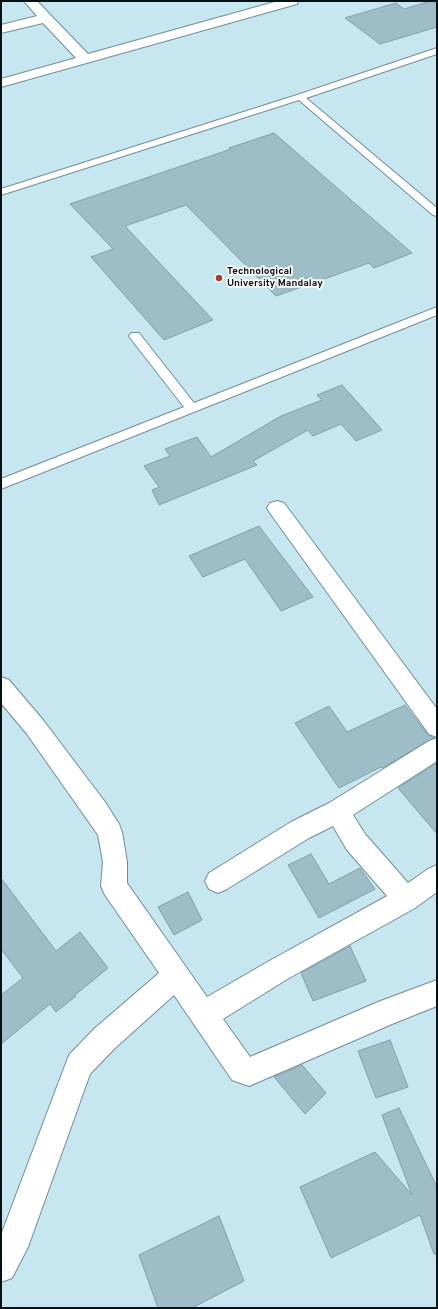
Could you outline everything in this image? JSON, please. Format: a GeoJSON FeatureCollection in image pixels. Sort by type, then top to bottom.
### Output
{"type":"FeatureCollection","features":[{"type":"Feature","properties":{"kind":"street"},"geometry":{"type":"LineString","coordinates":[[30,1],[85,59]]}},
{"type":"Feature","properties":{"kind":"street"},"geometry":{"type":"LineString","coordinates":[[1,82],[292,1]]}},
{"type":"Feature","properties":{"kind":"street"},"geometry":{"type":"LineString","coordinates":[[1,29],[46,18]]}},
{"type":"Feature","properties":{"kind":"street"},"geometry":{"type":"LineString","coordinates":[[277,508],[437,727]]}},
{"type":"Feature","properties":{"kind":"street"},"geometry":{"type":"LineString","coordinates":[[1,686],[96,810],[110,832],[116,862],[114,886],[242,1070],[249,1072],[388,1012],[437,993]]}},
{"type":"Feature","properties":{"kind":"street"},"geometry":{"type":"LineString","coordinates":[[218,881],[300,830],[338,811],[437,748]]}},
{"type":"Feature","properties":{"kind":"street"},"geometry":{"type":"LineString","coordinates":[[338,811],[356,842],[406,899]]}},
{"type":"Feature","properties":{"kind":"street"},"geometry":{"type":"LineString","coordinates":[[203,1015],[280,969],[406,899],[437,877]]}},
{"type":"Feature","properties":{"kind":"street"},"geometry":{"type":"LineString","coordinates":[[1,1267],[17,1236],[79,1065],[104,1039],[176,975]]}},
{"type":"Feature","properties":{"kind":"lane"},"geometry":{"type":"LineString","coordinates":[[1,192],[300,97],[437,51]]}},
{"type":"Feature","properties":{"kind":"lane"},"geometry":{"type":"LineString","coordinates":[[300,97],[437,213]]}},
{"type":"Feature","properties":{"kind":"lane"},"geometry":{"type":"LineString","coordinates":[[1,484],[437,311]]}},
{"type":"Feature","properties":{"kind":"lane"},"geometry":{"type":"LineString","coordinates":[[135,336],[191,408]]}},
{"type":"Feature","properties":{"kind":"building"},"geometry":{"type":"Polygon","coordinates":[[[431,1],[437,1],[437,27],[380,44],[345,18],[396,3],[404,9],[431,1]]]}},
{"type":"Feature","properties":{"kind":"building"},"geometry":{"type":"Polygon","coordinates":[[[274,133],[412,253],[374,268],[369,263],[276,296],[186,205],[125,226],[213,320],[164,340],[91,257],[113,249],[70,204],[274,133]]]}},
{"type":"Feature","properties":{"kind":"building"},"geometry":{"type":"Polygon","coordinates":[[[342,385],[382,430],[356,441],[341,424],[313,436],[308,430],[253,461],[257,465],[159,505],[152,490],[159,487],[144,466],[170,456],[165,449],[197,437],[211,457],[281,416],[322,400],[317,395],[342,385]]]}},
{"type":"Feature","properties":{"kind":"building"},"geometry":{"type":"Polygon","coordinates":[[[259,526],[313,597],[281,611],[245,559],[203,577],[189,556],[259,526]]]}},
{"type":"Feature","properties":{"kind":"building"},"geometry":{"type":"Polygon","coordinates":[[[405,705],[428,735],[434,738],[382,768],[381,767],[339,788],[295,723],[329,706],[347,732],[405,705]]]}},
{"type":"Feature","properties":{"kind":"building"},"geometry":{"type":"Polygon","coordinates":[[[437,763],[437,834],[398,788],[437,763]]]}},
{"type":"Feature","properties":{"kind":"building"},"geometry":{"type":"Polygon","coordinates":[[[311,854],[329,884],[360,868],[375,889],[319,918],[288,865],[311,854]]]}},
{"type":"Feature","properties":{"kind":"building"},"geometry":{"type":"Polygon","coordinates":[[[1,878],[56,951],[80,932],[108,968],[56,1012],[50,1004],[1,1044],[1,995],[23,978],[1,949],[1,878]]]}},
{"type":"Feature","properties":{"kind":"building"},"geometry":{"type":"Polygon","coordinates":[[[188,892],[202,920],[174,935],[158,907],[188,892]]]}},
{"type":"Feature","properties":{"kind":"building"},"geometry":{"type":"Polygon","coordinates":[[[350,946],[366,981],[313,1001],[301,973],[350,946]]]}},
{"type":"Feature","properties":{"kind":"building"},"geometry":{"type":"Polygon","coordinates":[[[390,1040],[408,1087],[376,1098],[358,1051],[390,1040]]]}},
{"type":"Feature","properties":{"kind":"building"},"geometry":{"type":"Polygon","coordinates":[[[302,1065],[326,1093],[305,1114],[274,1077],[302,1065]]]}},
{"type":"Feature","properties":{"kind":"building"},"geometry":{"type":"Polygon","coordinates":[[[399,1108],[437,1187],[437,1254],[434,1254],[420,1215],[331,1258],[300,1187],[375,1152],[412,1195],[382,1115],[399,1108]]]}},
{"type":"Feature","properties":{"kind":"building"},"geometry":{"type":"Polygon","coordinates":[[[219,1216],[244,1281],[192,1308],[158,1308],[139,1255],[219,1216]]]}},
{"type":"Feature","properties":{"kind":"place","name":"Technological University Mandalay"},"geometry":{"type":"Point","coordinates":[219,278]}}]}
